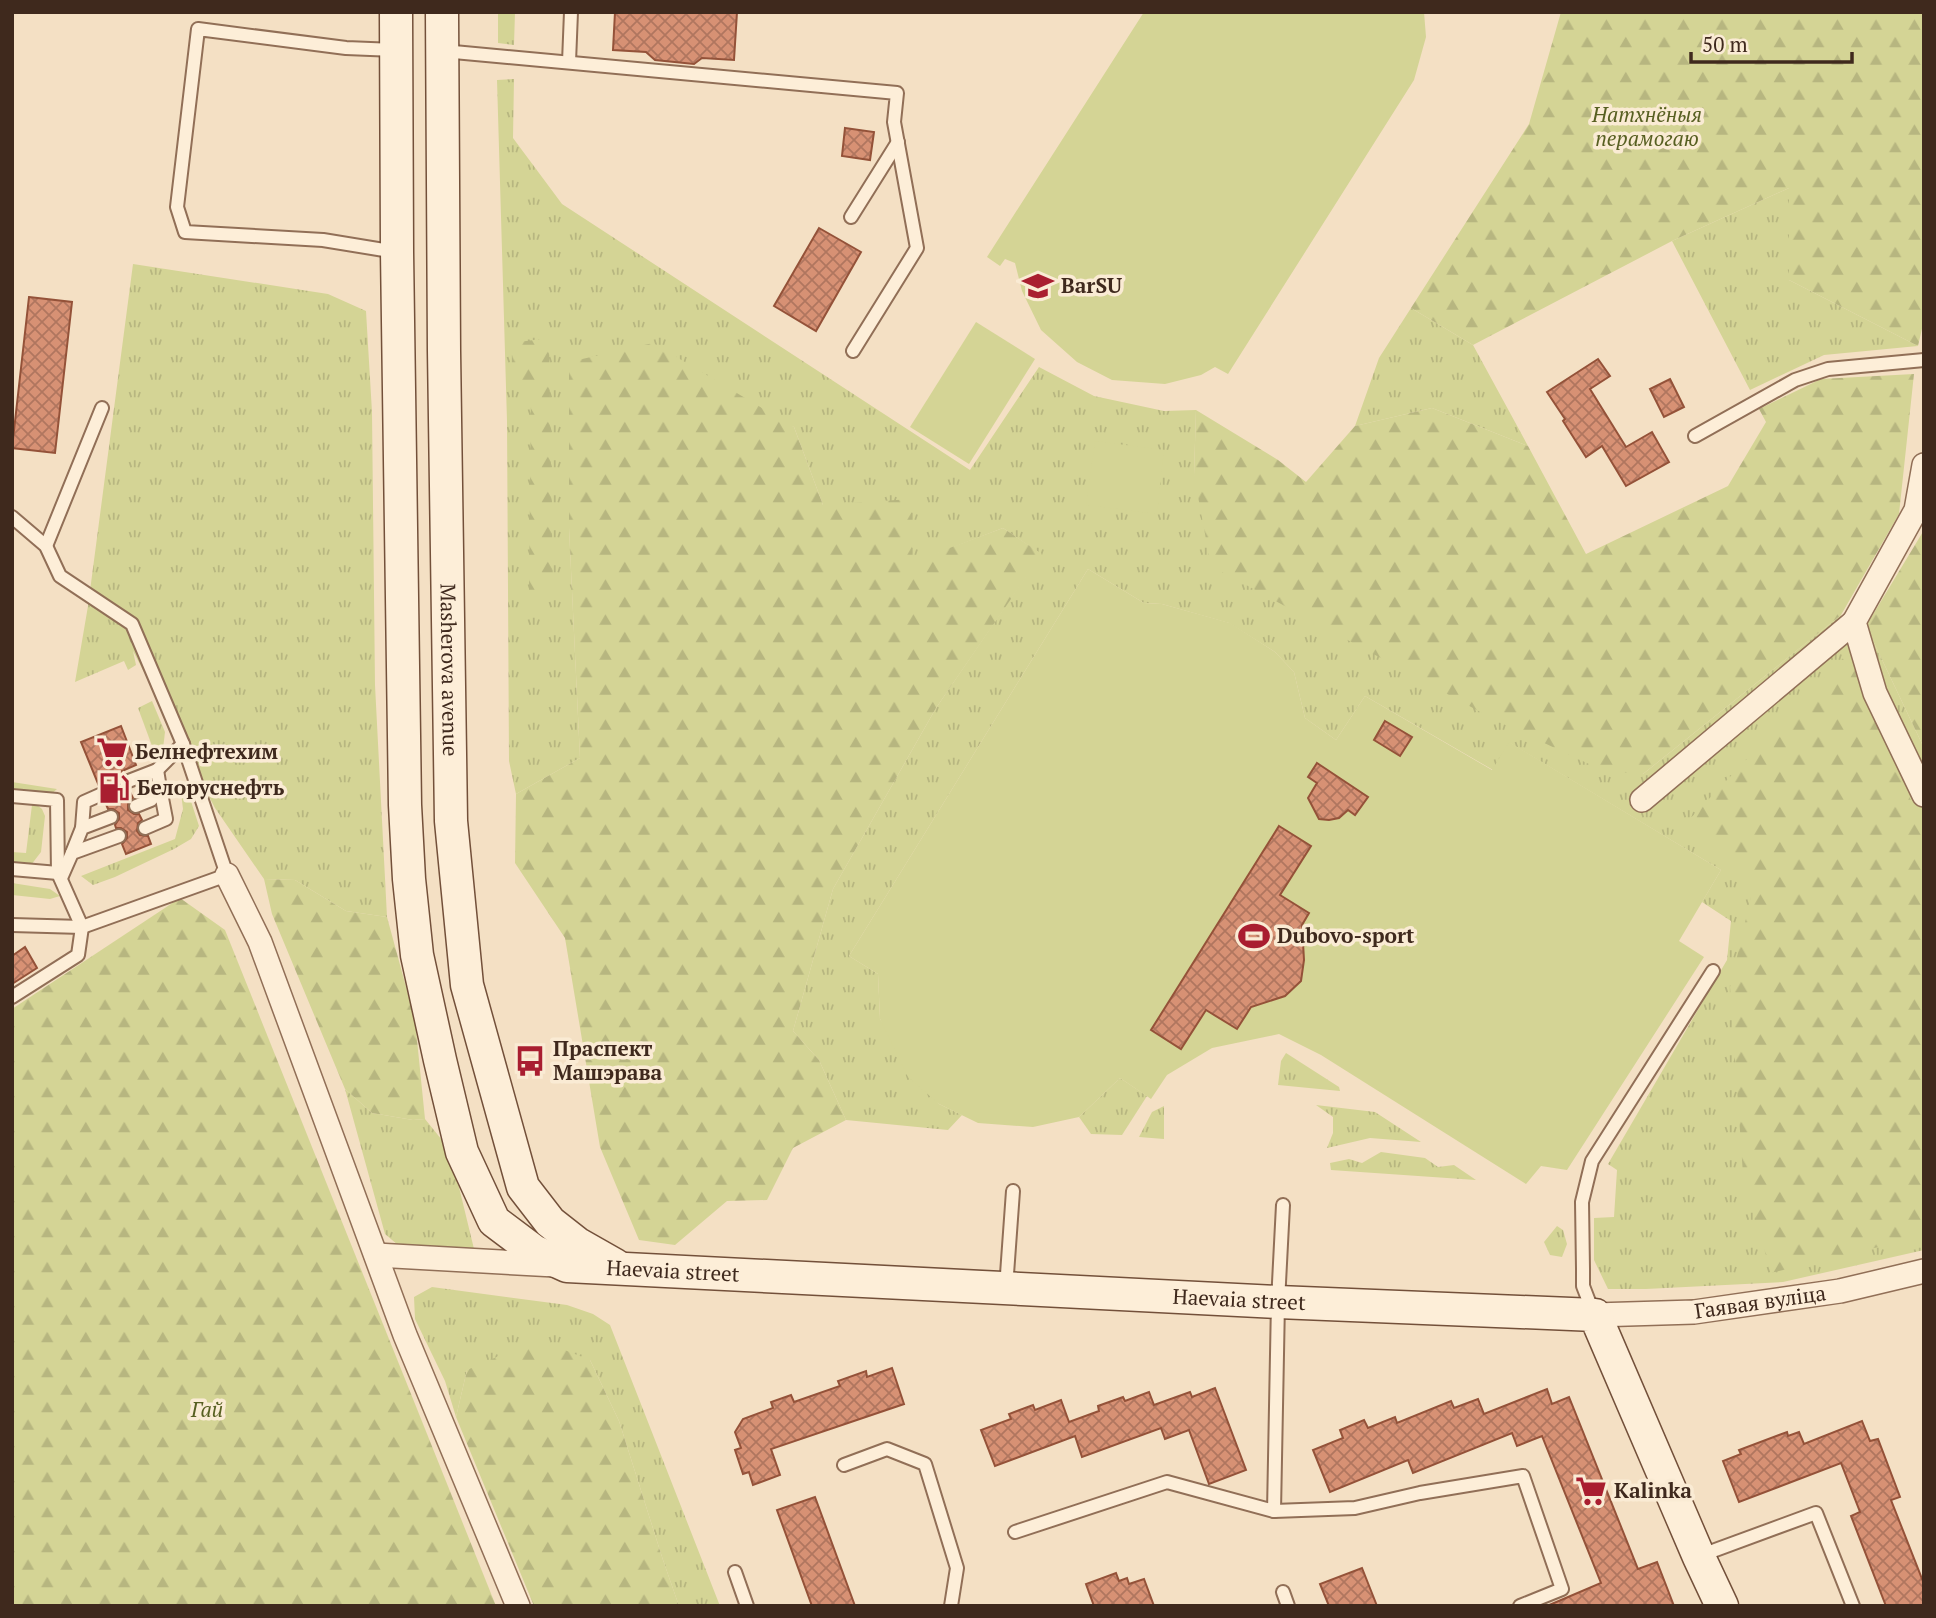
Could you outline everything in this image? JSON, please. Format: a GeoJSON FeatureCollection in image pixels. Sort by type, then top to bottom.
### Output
{"type":"FeatureCollection","features":[{"type":"Feature","properties":{"kind":"main road"},"geometry":{"type":"LineString","coordinates":[[396,12],[405,805],[417,954],[462,1152],[494,1222],[534,1251],[568,1266]]}},
{"type":"Feature","properties":{"kind":"main road","name":"Masherova avenue"},"geometry":{"type":"LineString","coordinates":[[442,12],[444,351],[452,821],[467,985],[523,1187],[550,1222],[578,1244],[622,1269]]}},
{"type":"Feature","properties":{"kind":"main road","name":"Haevaia street"},"geometry":{"type":"LineString","coordinates":[[568,1266],[1278,1302],[1595,1315]]}},
{"type":"Feature","properties":{"kind":"main road"},"geometry":{"type":"LineString","coordinates":[[1595,1315],[1722,1606]]}},
{"type":"Feature","properties":{"kind":"street"},"geometry":{"type":"LineString","coordinates":[[1642,800],[1854,622],[1916,510],[1924,465]]}},
{"type":"Feature","properties":{"kind":"street"},"geometry":{"type":"LineString","coordinates":[[1854,622],[1875,693],[1924,795]]}},
{"type":"Feature","properties":{"kind":"street"},"geometry":{"type":"LineString","coordinates":[[227,875],[260,942],[405,1335],[518,1606]]}},
{"type":"Feature","properties":{"kind":"street"},"geometry":{"type":"LineString","coordinates":[[376,1255],[568,1266]]}},
{"type":"Feature","properties":{"kind":"street","name":"Гаявая вуліца"},"geometry":{"type":"LineString","coordinates":[[1595,1315],[1694,1312],[1840,1291],[1924,1271]]}},
{"type":"Feature","properties":{"kind":"lane"},"geometry":{"type":"LineString","coordinates":[[569,62],[571,12]]}},
{"type":"Feature","properties":{"kind":"lane"},"geometry":{"type":"LineString","coordinates":[[396,50],[346,48],[198,29],[177,207],[185,232],[333,241],[397,252]]}},
{"type":"Feature","properties":{"kind":"lane"},"geometry":{"type":"LineString","coordinates":[[442,51],[897,93],[894,122],[917,248],[853,351]]}},
{"type":"Feature","properties":{"kind":"lane"},"geometry":{"type":"LineString","coordinates":[[851,217],[898,142]]}},
{"type":"Feature","properties":{"kind":"lane"},"geometry":{"type":"LineString","coordinates":[[1695,436],[1795,380],[1828,369],[1924,360]]}},
{"type":"Feature","properties":{"kind":"lane"},"geometry":{"type":"LineString","coordinates":[[46,546],[102,408]]}},
{"type":"Feature","properties":{"kind":"lane"},"geometry":{"type":"LineString","coordinates":[[12,517],[46,546],[60,576],[132,624],[183,744],[227,875],[82,927],[12,925]]}},
{"type":"Feature","properties":{"kind":"lane"},"geometry":{"type":"LineString","coordinates":[[126,782],[157,770],[183,744]]}},
{"type":"Feature","properties":{"kind":"lane"},"geometry":{"type":"LineString","coordinates":[[145,828],[166,819],[157,770]]}},
{"type":"Feature","properties":{"kind":"lane"},"geometry":{"type":"LineString","coordinates":[[136,806],[151,800],[160,788]]}},
{"type":"Feature","properties":{"kind":"lane"},"geometry":{"type":"LineString","coordinates":[[60,876],[82,828],[84,802],[102,793]]}},
{"type":"Feature","properties":{"kind":"lane"},"geometry":{"type":"LineString","coordinates":[[12,796],[57,800],[60,876],[82,927],[78,955],[12,997]]}},
{"type":"Feature","properties":{"kind":"lane"},"geometry":{"type":"LineString","coordinates":[[82,828],[111,817]]}},
{"type":"Feature","properties":{"kind":"lane"},"geometry":{"type":"LineString","coordinates":[[72,853],[119,836]]}},
{"type":"Feature","properties":{"kind":"lane"},"geometry":{"type":"LineString","coordinates":[[12,869],[60,876]]}},
{"type":"Feature","properties":{"kind":"lane"},"geometry":{"type":"LineString","coordinates":[[1595,1315],[1583,1286],[1582,1202],[1592,1160],[1713,971]]}},
{"type":"Feature","properties":{"kind":"lane"},"geometry":{"type":"LineString","coordinates":[[1006,1288],[1013,1191]]}},
{"type":"Feature","properties":{"kind":"lane"},"geometry":{"type":"LineString","coordinates":[[1273,1511],[1283,1205]]}},
{"type":"Feature","properties":{"kind":"lane"},"geometry":{"type":"LineString","coordinates":[[844,1465],[887,1448],[925,1464],[957,1568],[951,1606]]}},
{"type":"Feature","properties":{"kind":"lane"},"geometry":{"type":"LineString","coordinates":[[1015,1532],[1167,1482],[1273,1511],[1355,1508],[1420,1493],[1523,1476],[1562,1589],[1520,1606]]}},
{"type":"Feature","properties":{"kind":"lane"},"geometry":{"type":"LineString","coordinates":[[1699,1557],[1816,1513],[1853,1606]]}},
{"type":"Feature","properties":{"kind":"lane"},"geometry":{"type":"LineString","coordinates":[[734,1572],[747,1606]]}},
{"type":"Feature","properties":{"kind":"lane"},"geometry":{"type":"LineString","coordinates":[[1283,1592],[1288,1606]]}},
{"type":"Feature","properties":{"kind":"green space"},"geometry":{"type":"Polygon","coordinates":[[[498,12],[515,12],[514,45],[498,43],[498,12]]]}},
{"type":"Feature","properties":{"kind":"green space"},"geometry":{"type":"Polygon","coordinates":[[[1144,12],[1424,12],[1426,37],[1414,80],[1228,374],[1215,367],[1201,375],[1165,384],[1112,380],[1077,362],[1041,330],[1022,291],[1015,263],[1005,259],[1000,266],[987,257],[1144,12]]]}},
{"type":"Feature","properties":{"kind":"green space","name":"Натхнёныя перамогаю"},"geometry":{"type":"Polygon","coordinates":[[[1561,12],[1924,12],[1924,320],[1918,346],[1789,280],[1789,188],[1672,241],[1473,345],[1411,308],[1529,124],[1561,12]]]}},
{"type":"Feature","properties":{"kind":"green space"},"geometry":{"type":"Polygon","coordinates":[[[514,79],[513,138],[562,204],[970,470],[1039,367],[1094,396],[1164,411],[1196,410],[1194,475],[1643,774],[1841,615],[1850,642],[1866,626],[1924,748],[1924,1250],[1783,1282],[1608,1289],[1594,1260],[1594,1218],[1614,1217],[1617,1170],[1608,1164],[1727,960],[1731,921],[1702,902],[1721,870],[1510,743],[1493,770],[1365,696],[1336,740],[1305,718],[1294,672],[1275,652],[1229,623],[1162,604],[1144,603],[1088,569],[849,956],[878,974],[880,1019],[939,1104],[962,1115],[948,1130],[846,1120],[819,1060],[793,1031],[833,889],[936,708],[1041,554],[1003,528],[912,563],[823,505],[794,427],[569,362],[569,528],[580,758],[516,794],[509,761],[507,421],[497,80],[514,79]]]}},
{"type":"Feature","properties":{"kind":"green space"},"geometry":{"type":"Polygon","coordinates":[[[1789,188],[1789,280],[1918,346],[1824,355],[1750,390],[1672,241],[1789,188]]]}},
{"type":"Feature","properties":{"kind":"green space"},"geometry":{"type":"Polygon","coordinates":[[[133,264],[328,294],[366,311],[372,412],[375,685],[387,917],[346,911],[295,880],[264,879],[215,808],[133,651],[136,665],[128,670],[124,661],[75,682],[88,606],[133,264]]]}},
{"type":"Feature","properties":{"kind":"green space"},"geometry":{"type":"Polygon","coordinates":[[[1411,308],[1473,345],[1528,446],[1432,408],[1355,426],[1379,358],[1411,308]]]}},
{"type":"Feature","properties":{"kind":"green space"},"geometry":{"type":"Polygon","coordinates":[[[976,322],[1035,359],[969,464],[910,427],[976,322]]]}},
{"type":"Feature","properties":{"kind":"green space"},"geometry":{"type":"Polygon","coordinates":[[[549,338],[553,591],[529,595],[531,388],[515,384],[511,343],[549,338]]]}},
{"type":"Feature","properties":{"kind":"green space"},"geometry":{"type":"Polygon","coordinates":[[[653,343],[794,427],[823,505],[911,499],[912,562],[1003,528],[1042,554],[936,708],[833,889],[793,1031],[819,1060],[846,1120],[793,1148],[767,1200],[727,1201],[675,1245],[639,1240],[600,1147],[565,938],[515,863],[516,794],[580,758],[569,528],[569,362],[653,343]]]}},
{"type":"Feature","properties":{"kind":"green space"},"geometry":{"type":"Polygon","coordinates":[[[1914,374],[1899,514],[1841,615],[1643,774],[1604,771],[1497,721],[1211,566],[1194,475],[1196,410],[1278,460],[1306,482],[1355,426],[1432,408],[1528,446],[1586,554],[1728,486],[1766,422],[1759,409],[1821,379],[1914,374]]]}},
{"type":"Feature","properties":{"kind":"green space"},"geometry":{"type":"Polygon","coordinates":[[[1095,441],[1164,450],[1157,514],[1086,505],[1095,441]]]}},
{"type":"Feature","properties":{"kind":"green space"},"geometry":{"type":"Polygon","coordinates":[[[1924,530],[1924,748],[1866,626],[1924,530]]]}},
{"type":"Feature","properties":{"kind":"green space"},"geometry":{"type":"Polygon","coordinates":[[[1088,569],[1144,603],[1162,604],[1230,623],[1275,652],[1294,672],[1305,718],[1336,740],[1365,696],[1492,770],[1509,742],[1721,870],[1679,941],[1704,957],[1567,1170],[1541,1166],[1526,1184],[1321,1055],[1279,1034],[1212,1048],[1167,1075],[1151,1099],[1120,1078],[1079,1117],[1033,1127],[978,1123],[939,1104],[908,1077],[880,1019],[878,974],[849,956],[1088,569]]]}},
{"type":"Feature","properties":{"kind":"green space"},"geometry":{"type":"Polygon","coordinates":[[[1848,653],[1924,831],[1924,1236],[1771,1273],[1743,1174],[1730,987],[1754,884],[1685,824],[1848,653]]]}},
{"type":"Feature","properties":{"kind":"green space"},"geometry":{"type":"Polygon","coordinates":[[[152,701],[165,732],[163,749],[155,754],[138,708],[152,701]]]}},
{"type":"Feature","properties":{"kind":"green space"},"geometry":{"type":"Polygon","coordinates":[[[12,782],[57,789],[50,795],[12,788],[12,782]]]}},
{"type":"Feature","properties":{"kind":"green space"},"geometry":{"type":"Polygon","coordinates":[[[188,792],[199,826],[191,839],[115,877],[93,885],[81,876],[175,839],[183,809],[181,793],[188,792]]]}},
{"type":"Feature","properties":{"kind":"green space"},"geometry":{"type":"Polygon","coordinates":[[[32,805],[42,809],[45,816],[41,852],[31,865],[12,864],[12,852],[26,853],[32,805]]]}},
{"type":"Feature","properties":{"kind":"green space"},"geometry":{"type":"Polygon","coordinates":[[[264,879],[295,880],[346,911],[387,917],[415,1020],[425,1119],[413,1120],[372,1113],[345,1089],[272,914],[264,879]]]}},
{"type":"Feature","properties":{"kind":"green space"},"geometry":{"type":"Polygon","coordinates":[[[12,883],[50,889],[60,896],[50,899],[12,895],[12,883]]]}},
{"type":"Feature","properties":{"kind":"green space","name":"Гай"},"geometry":{"type":"Polygon","coordinates":[[[180,898],[225,930],[496,1606],[12,1606],[12,1009],[180,898]]]}},
{"type":"Feature","properties":{"kind":"green space"},"geometry":{"type":"Polygon","coordinates":[[[1286,1053],[1339,1087],[1340,1091],[1278,1085],[1281,1061],[1286,1053]]]}},
{"type":"Feature","properties":{"kind":"green space"},"geometry":{"type":"Polygon","coordinates":[[[1120,1078],[1147,1096],[1122,1135],[1091,1134],[1079,1117],[1120,1078]]]}},
{"type":"Feature","properties":{"kind":"green space"},"geometry":{"type":"Polygon","coordinates":[[[345,1089],[372,1113],[413,1120],[425,1119],[450,1150],[474,1249],[424,1267],[385,1234],[345,1089]]]}},
{"type":"Feature","properties":{"kind":"green space"},"geometry":{"type":"Polygon","coordinates":[[[1316,1105],[1375,1112],[1421,1142],[1370,1138],[1327,1148],[1333,1133],[1333,1117],[1316,1105]]]}},
{"type":"Feature","properties":{"kind":"green space"},"geometry":{"type":"Polygon","coordinates":[[[1164,1106],[1164,1139],[1139,1137],[1152,1112],[1164,1106]]]}},
{"type":"Feature","properties":{"kind":"green space"},"geometry":{"type":"Polygon","coordinates":[[[1381,1152],[1425,1158],[1438,1167],[1454,1165],[1476,1180],[1331,1170],[1330,1163],[1349,1159],[1362,1163],[1381,1152]]]}},
{"type":"Feature","properties":{"kind":"green space"},"geometry":{"type":"Polygon","coordinates":[[[1557,1226],[1563,1230],[1567,1244],[1562,1257],[1550,1255],[1544,1242],[1557,1226]]]}},
{"type":"Feature","properties":{"kind":"green space"},"geometry":{"type":"Polygon","coordinates":[[[432,1287],[567,1305],[593,1314],[610,1325],[720,1606],[679,1606],[619,1421],[590,1360],[467,1370],[456,1417],[445,1381],[415,1319],[414,1297],[432,1287]]]}},
{"type":"Feature","properties":{"kind":"green space"},"geometry":{"type":"Polygon","coordinates":[[[547,1343],[590,1360],[619,1421],[679,1606],[534,1606],[456,1417],[467,1370],[508,1352],[547,1343]]]}},
{"type":"Feature","properties":{"kind":"building"},"geometry":{"type":"Polygon","coordinates":[[[615,12],[737,12],[734,60],[702,58],[694,64],[655,60],[646,52],[613,50],[615,12]]]}},
{"type":"Feature","properties":{"kind":"building"},"geometry":{"type":"Polygon","coordinates":[[[845,128],[874,132],[870,160],[842,156],[845,128]]]}},
{"type":"Feature","properties":{"kind":"building"},"geometry":{"type":"Polygon","coordinates":[[[819,228],[861,252],[816,331],[774,306],[819,228]]]}},
{"type":"Feature","properties":{"kind":"building"},"geometry":{"type":"Polygon","coordinates":[[[29,297],[72,302],[55,453],[12,448],[29,297]]]}},
{"type":"Feature","properties":{"kind":"building"},"geometry":{"type":"Polygon","coordinates":[[[1598,359],[1610,376],[1590,389],[1626,447],[1652,432],[1669,462],[1626,486],[1602,446],[1586,457],[1547,392],[1598,359]]]}},
{"type":"Feature","properties":{"kind":"building"},"geometry":{"type":"Polygon","coordinates":[[[1670,379],[1684,407],[1664,417],[1650,389],[1670,379]]]}},
{"type":"Feature","properties":{"kind":"building"},"geometry":{"type":"Polygon","coordinates":[[[1385,721],[1412,737],[1400,756],[1374,740],[1385,721]]]}},
{"type":"Feature","properties":{"kind":"building","name":"Белоруснефть"},"geometry":{"type":"Polygon","coordinates":[[[121,726],[136,765],[122,771],[118,784],[121,789],[129,790],[133,798],[128,804],[128,810],[139,814],[142,820],[138,823],[137,831],[140,835],[148,836],[151,844],[126,854],[122,844],[127,838],[127,832],[116,828],[119,813],[108,809],[105,802],[109,799],[110,791],[107,787],[99,786],[81,742],[121,726]]]}},
{"type":"Feature","properties":{"kind":"building"},"geometry":{"type":"Polygon","coordinates":[[[1317,763],[1368,797],[1355,815],[1348,810],[1339,818],[1319,819],[1308,798],[1317,783],[1308,777],[1317,763]]]}},
{"type":"Feature","properties":{"kind":"building","name":"Dubovo-sport"},"geometry":{"type":"Polygon","coordinates":[[[1279,826],[1311,846],[1280,895],[1309,913],[1302,925],[1304,960],[1301,981],[1285,996],[1251,1007],[1237,1029],[1206,1010],[1181,1049],[1151,1030],[1279,826]]]}},
{"type":"Feature","properties":{"kind":"building"},"geometry":{"type":"Polygon","coordinates":[[[25,947],[37,968],[12,984],[12,956],[25,947]]]}},
{"type":"Feature","properties":{"kind":"building"},"geometry":{"type":"Polygon","coordinates":[[[892,1368],[904,1404],[771,1449],[780,1475],[753,1485],[749,1472],[743,1474],[735,1450],[741,1448],[735,1432],[743,1419],[773,1408],[771,1402],[791,1395],[794,1402],[840,1386],[838,1381],[866,1371],[867,1377],[892,1368]]]}},
{"type":"Feature","properties":{"kind":"building"},"geometry":{"type":"Polygon","coordinates":[[[1215,1388],[1246,1470],[1209,1484],[1189,1430],[1165,1439],[1161,1428],[1082,1457],[1075,1436],[995,1466],[981,1430],[1011,1419],[1009,1414],[1033,1405],[1035,1410],[1061,1400],[1069,1422],[1099,1411],[1098,1406],[1123,1397],[1125,1401],[1149,1392],[1154,1405],[1190,1392],[1192,1397],[1215,1388]]]}},
{"type":"Feature","properties":{"kind":"building"},"geometry":{"type":"Polygon","coordinates":[[[1547,1389],[1552,1404],[1569,1397],[1638,1569],[1657,1562],[1674,1606],[1547,1606],[1601,1583],[1542,1436],[1517,1446],[1512,1433],[1413,1473],[1408,1460],[1330,1492],[1313,1450],[1343,1438],[1340,1430],[1364,1420],[1368,1428],[1395,1417],[1397,1423],[1451,1401],[1454,1408],[1478,1399],[1484,1414],[1547,1389]]]}},
{"type":"Feature","properties":{"kind":"building"},"geometry":{"type":"Polygon","coordinates":[[[1862,1421],[1870,1441],[1878,1439],[1900,1497],[1891,1500],[1924,1584],[1924,1606],[1886,1606],[1851,1516],[1860,1512],[1841,1463],[1739,1502],[1723,1461],[1741,1454],[1739,1450],[1787,1432],[1788,1436],[1799,1432],[1804,1444],[1862,1421]]]}},
{"type":"Feature","properties":{"kind":"building"},"geometry":{"type":"Polygon","coordinates":[[[815,1497],[855,1606],[812,1606],[777,1510],[815,1497]]]}},
{"type":"Feature","properties":{"kind":"building"},"geometry":{"type":"Polygon","coordinates":[[[1362,1568],[1377,1606],[1329,1606],[1320,1584],[1362,1568]]]}},
{"type":"Feature","properties":{"kind":"building"},"geometry":{"type":"Polygon","coordinates":[[[1116,1573],[1119,1581],[1127,1578],[1129,1584],[1144,1579],[1154,1606],[1094,1606],[1086,1584],[1116,1573]]]}},
{"type":"Feature","properties":{"kind":"place","name":"BarSU"},"geometry":{"type":"Point","coordinates":[1038,286]}},
{"type":"Feature","properties":{"kind":"place","name":"Белнефтехим"},"geometry":{"type":"Point","coordinates":[112,752]}},
{"type":"Feature","properties":{"kind":"place","name":"Белоруснефть"},"geometry":{"type":"Point","coordinates":[114,788]}},
{"type":"Feature","properties":{"kind":"place","name":"Dubovo-sport"},"geometry":{"type":"Point","coordinates":[1254,936]}},
{"type":"Feature","properties":{"kind":"place","name":"Праспект Машэрава"},"geometry":{"type":"Point","coordinates":[530,1061]}},
{"type":"Feature","properties":{"kind":"place","name":"Kalinka"},"geometry":{"type":"Point","coordinates":[1591,1491]}}]}
